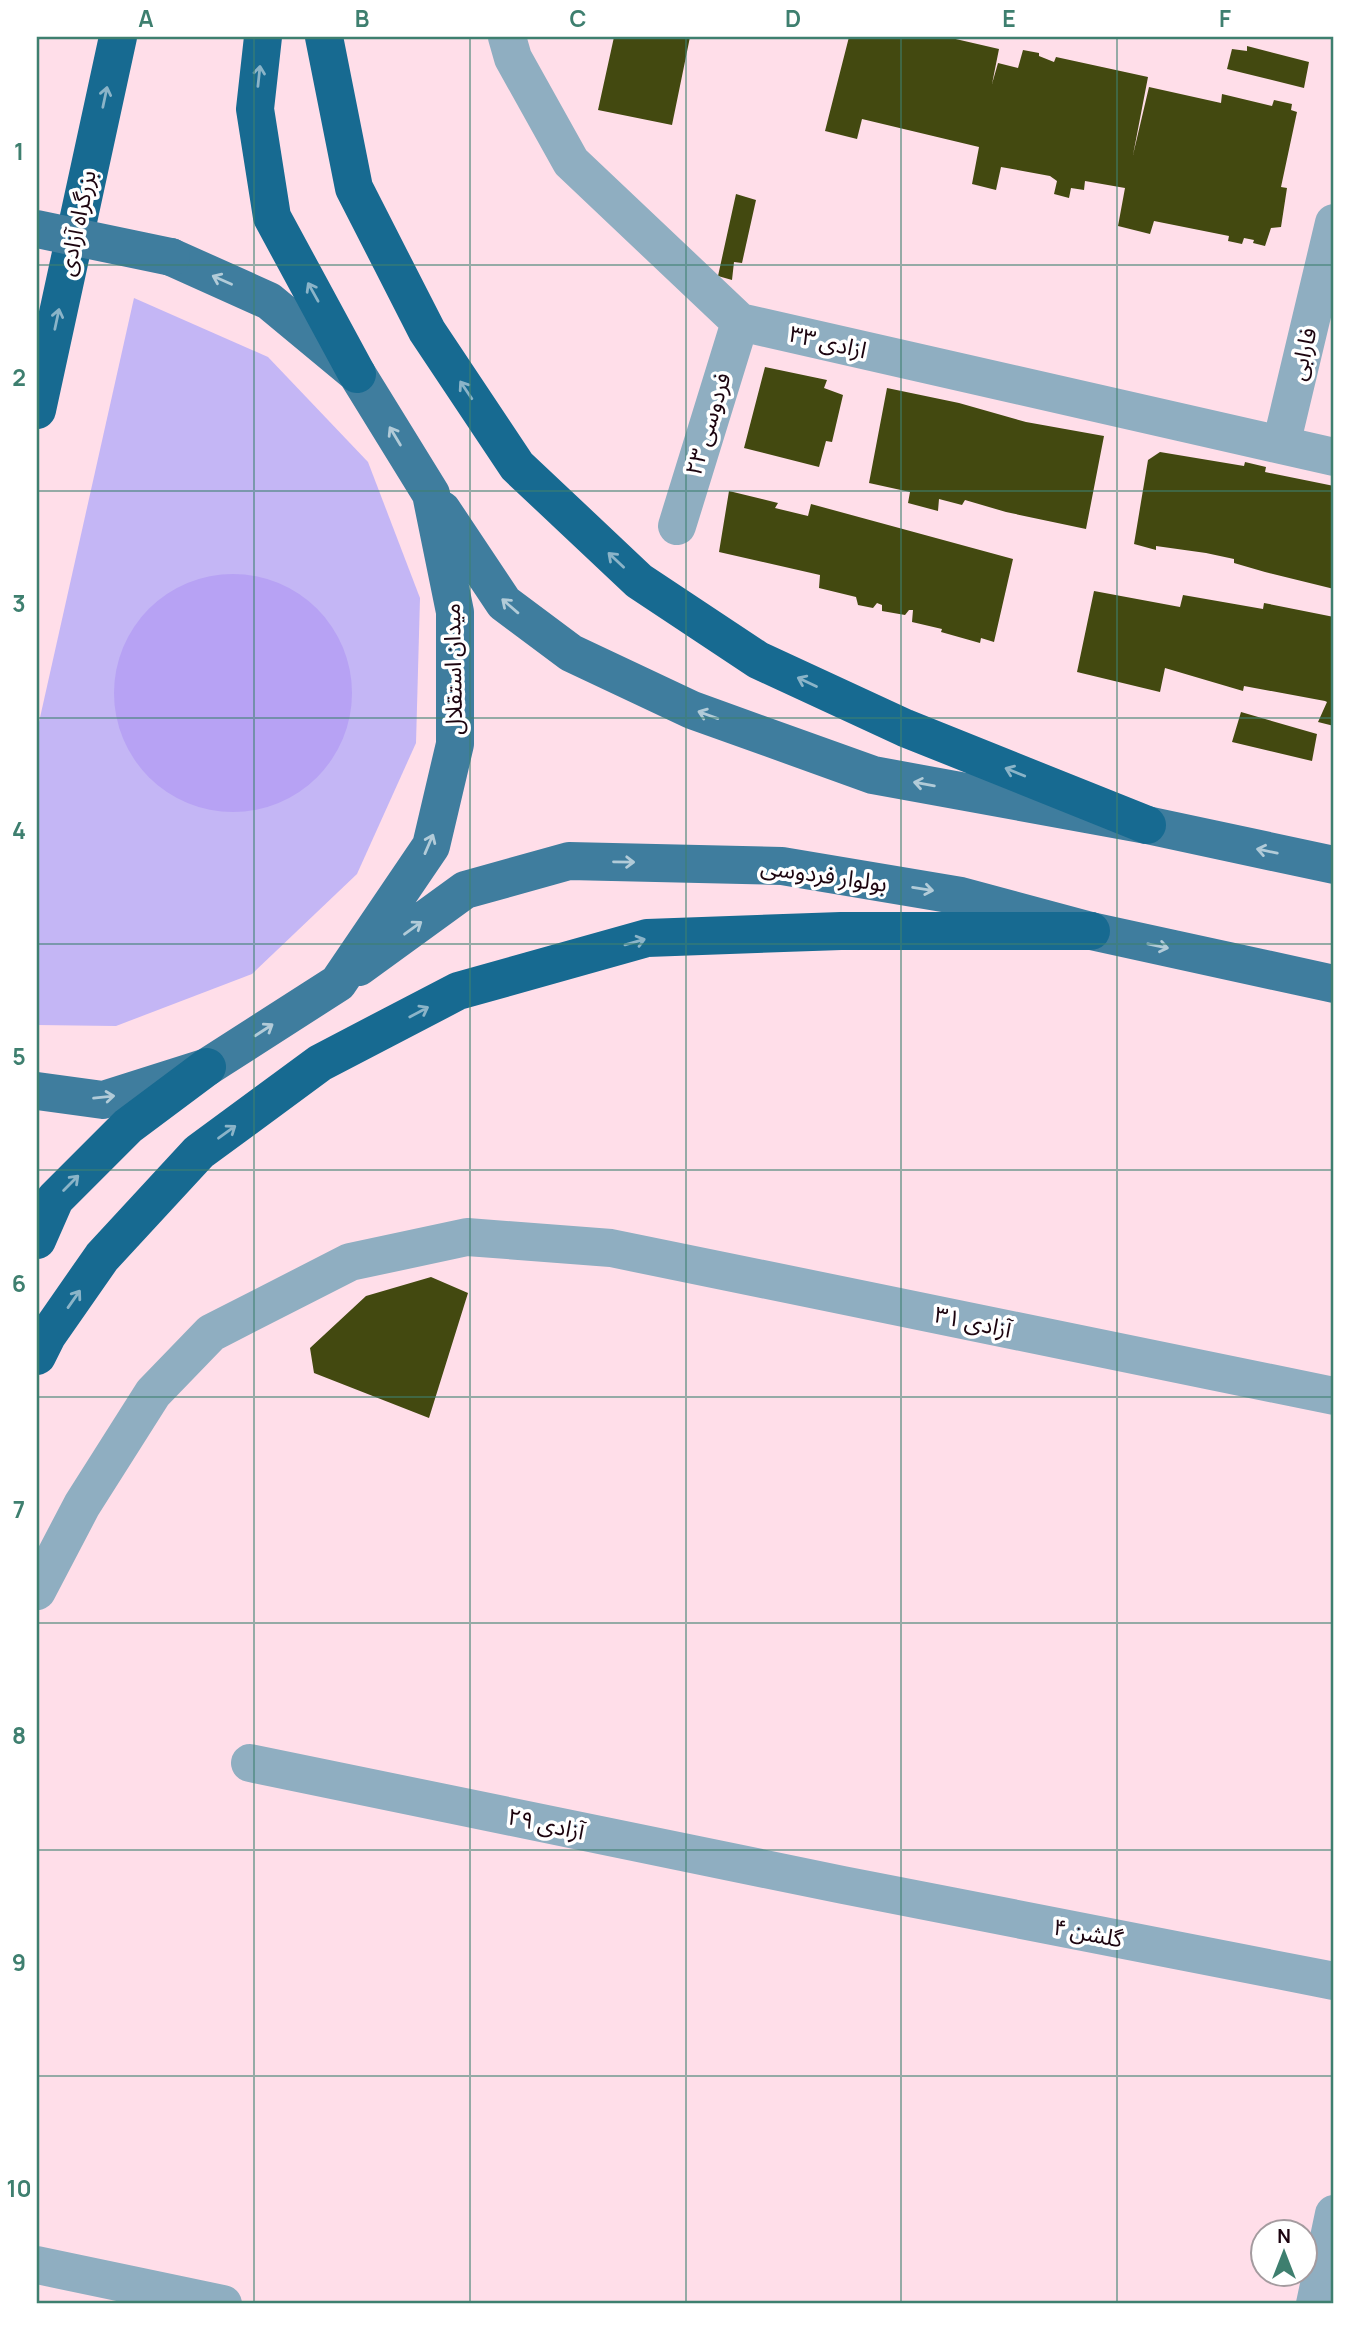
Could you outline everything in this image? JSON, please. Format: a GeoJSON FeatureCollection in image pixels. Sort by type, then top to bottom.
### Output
{"type":"FeatureCollection","features":[{"type":"Feature","properties":{"kind":"highway","name":"بزرگراه آزادی"},"geometry":{"type":"LineString","coordinates":[[37,410],[118,37]]}},
{"type":"Feature","properties":{"kind":"highway"},"geometry":{"type":"LineString","coordinates":[[263,37],[255,109],[272,217],[357,374]]}},
{"type":"Feature","properties":{"kind":"highway"},"geometry":{"type":"LineString","coordinates":[[324,37],[354,188],[427,331],[517,466],[639,581],[758,660],[905,728],[1147,825]]}},
{"type":"Feature","properties":{"kind":"highway"},"geometry":{"type":"LineString","coordinates":[[37,1356],[47,1336],[102,1258],[199,1152],[320,1063],[458,991],[647,939],[841,931],[1091,931]]}},
{"type":"Feature","properties":{"kind":"highway"},"geometry":{"type":"LineString","coordinates":[[37,1240],[55,1199],[128,1126],[207,1067]]}},
{"type":"Feature","properties":{"kind":"main road","name":"میدان استقلال"},"geometry":{"type":"LineString","coordinates":[[37,229],[171,257],[269,301],[357,374],[431,494],[455,612],[455,744],[431,846],[338,983],[207,1067],[103,1100],[37,1091]]}},
{"type":"Feature","properties":{"kind":"main road"},"geometry":{"type":"LineString","coordinates":[[431,494],[504,603],[571,653],[692,710],[873,775],[1147,825],[1334,865]]}},
{"type":"Feature","properties":{"kind":"main road","name":"بولوار فردوسی"},"geometry":{"type":"LineString","coordinates":[[338,983],[465,890],[569,861],[782,866],[961,895],[1091,931],[1334,984]]}},
{"type":"Feature","properties":{"kind":"street"},"geometry":{"type":"LineString","coordinates":[[508,37],[513,58],[571,162],[740,322]]}},
{"type":"Feature","properties":{"kind":"street","name":"فارابی"},"geometry":{"type":"LineString","coordinates":[[1282,446],[1334,222]]}},
{"type":"Feature","properties":{"kind":"street","name":"ازادی ۳۳"},"geometry":{"type":"LineString","coordinates":[[740,322],[1334,457]]}},
{"type":"Feature","properties":{"kind":"street","name":"فردوسی ۲۳"},"geometry":{"type":"LineString","coordinates":[[677,526],[740,322]]}},
{"type":"Feature","properties":{"kind":"street","name":"آزادی ۳۱"},"geometry":{"type":"LineString","coordinates":[[37,1591],[82,1505],[153,1393],[211,1333],[350,1262],[467,1237],[611,1248],[1334,1396]]}},
{"type":"Feature","properties":{"kind":"street","name":"آزادی ۲۹"},"geometry":{"type":"LineString","coordinates":[[250,1763],[843,1885]]}},
{"type":"Feature","properties":{"kind":"street","name":"گلشن ۴"},"geometry":{"type":"LineString","coordinates":[[843,1885],[1334,1981]]}},
{"type":"Feature","properties":{"kind":"street"},"geometry":{"type":"LineString","coordinates":[[1315,2304],[1334,2214]]}},
{"type":"Feature","properties":{"kind":"street"},"geometry":{"type":"LineString","coordinates":[[37,2265],[223,2304]]}},
{"type":"Feature","properties":{"kind":"shaded area"},"geometry":{"type":"Polygon","coordinates":[[[134,298],[268,357],[368,462],[420,598],[416,743],[357,874],[252,974],[116,1026],[37,1025],[37,731],[134,298]]]}},
{"type":"Feature","properties":{"kind":"shaded area"},"geometry":{"type":"Polygon","coordinates":[[[233,574],[278,583],[299,594],[317,609],[332,627],[343,648],[352,693],[343,738],[332,759],[317,777],[299,792],[278,803],[233,812],[188,803],[167,792],[149,777],[134,759],[123,738],[114,693],[123,648],[134,627],[149,609],[167,594],[188,583],[233,574]]]}},
{"type":"Feature","properties":{"kind":"building"},"geometry":{"type":"Polygon","coordinates":[[[614,37],[690,37],[672,125],[598,110],[614,37]]]}},
{"type":"Feature","properties":{"kind":"building"},"geometry":{"type":"Polygon","coordinates":[[[849,37],[947,37],[999,49],[992,84],[998,63],[1018,68],[1023,50],[1039,53],[1039,56],[1054,62],[1056,57],[1148,77],[1133,155],[1149,87],[1221,103],[1222,94],[1272,106],[1274,100],[1292,104],[1291,110],[1297,112],[1281,187],[1287,188],[1281,227],[1271,228],[1265,246],[1253,243],[1254,240],[1244,238],[1242,244],[1228,241],[1229,236],[1154,221],[1150,234],[1118,226],[1125,188],[1085,181],[1084,190],[1071,188],[1069,198],[1054,194],[1057,181],[1050,176],[1001,167],[996,190],[972,184],[979,147],[862,119],[857,139],[825,131],[849,37]]]}},
{"type":"Feature","properties":{"kind":"building"},"geometry":{"type":"Polygon","coordinates":[[[1247,46],[1309,62],[1304,88],[1227,69],[1232,49],[1247,51],[1247,46]]]}},
{"type":"Feature","properties":{"kind":"building"},"geometry":{"type":"Polygon","coordinates":[[[736,194],[756,200],[742,263],[734,262],[732,280],[718,276],[736,194]]]}},
{"type":"Feature","properties":{"kind":"building"},"geometry":{"type":"Polygon","coordinates":[[[765,367],[827,380],[824,388],[843,395],[832,442],[826,441],[819,467],[744,448],[765,367]]]}},
{"type":"Feature","properties":{"kind":"building"},"geometry":{"type":"Polygon","coordinates":[[[887,388],[959,403],[1026,422],[1104,436],[1086,529],[1006,512],[965,500],[962,505],[939,499],[938,511],[908,503],[910,492],[869,483],[887,388]]]}},
{"type":"Feature","properties":{"kind":"building"},"geometry":{"type":"Polygon","coordinates":[[[1160,452],[1244,466],[1245,462],[1266,467],[1265,472],[1334,486],[1334,589],[1234,563],[1234,559],[1156,546],[1156,550],[1134,544],[1148,460],[1160,452]]]}},
{"type":"Feature","properties":{"kind":"building"},"geometry":{"type":"Polygon","coordinates":[[[729,491],[778,503],[775,508],[808,516],[811,504],[1013,559],[994,642],[981,638],[980,643],[941,632],[942,629],[912,622],[913,610],[909,610],[905,615],[882,611],[882,605],[877,603],[873,608],[858,605],[856,597],[819,588],[820,575],[719,552],[729,491]]]}},
{"type":"Feature","properties":{"kind":"building"},"geometry":{"type":"Polygon","coordinates":[[[1094,591],[1180,607],[1183,595],[1263,609],[1264,603],[1334,617],[1334,726],[1318,722],[1327,702],[1325,701],[1244,686],[1243,691],[1165,668],[1160,692],[1077,672],[1094,591]]]}},
{"type":"Feature","properties":{"kind":"building"},"geometry":{"type":"Polygon","coordinates":[[[1241,712],[1317,734],[1312,761],[1232,742],[1241,712]]]}},
{"type":"Feature","properties":{"kind":"building"},"geometry":{"type":"Polygon","coordinates":[[[431,1277],[468,1293],[429,1418],[314,1373],[310,1348],[366,1296],[431,1277]]]}}]}
